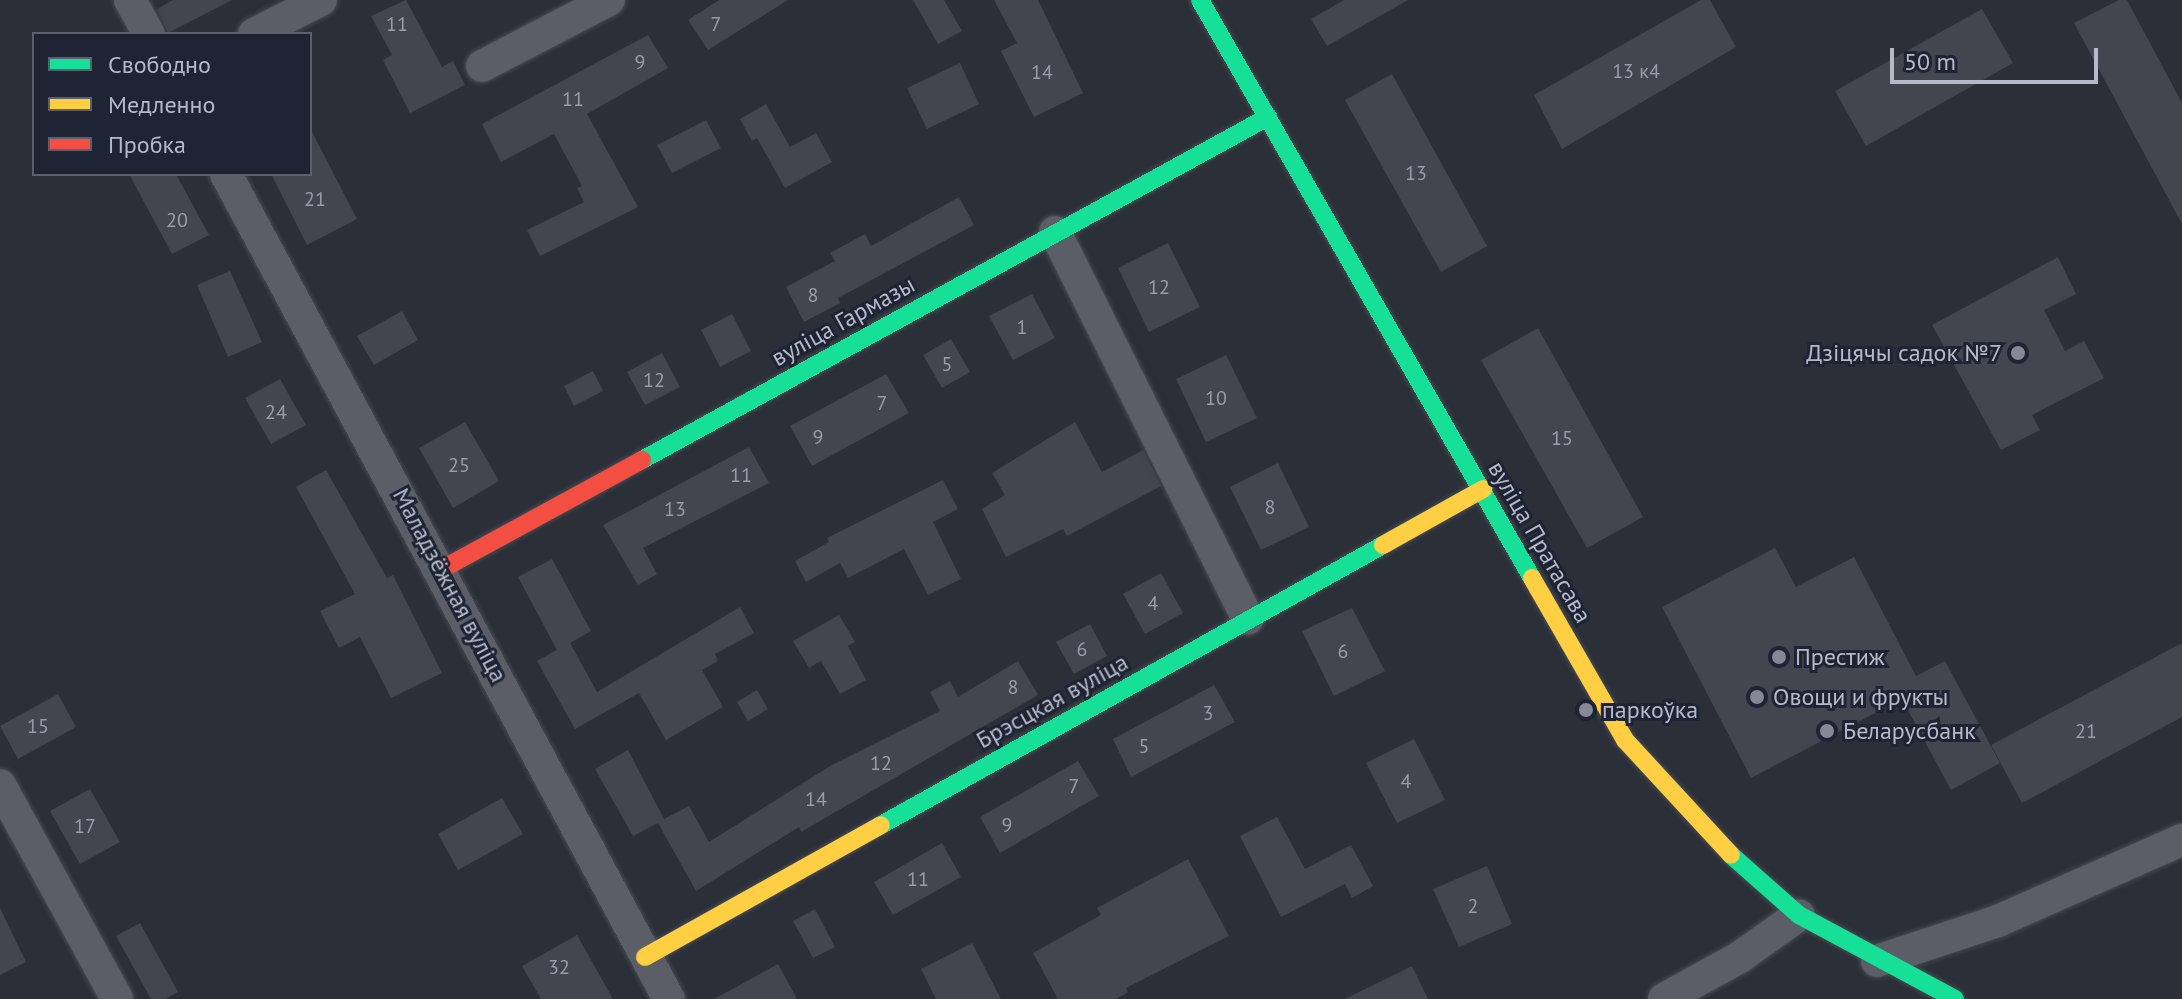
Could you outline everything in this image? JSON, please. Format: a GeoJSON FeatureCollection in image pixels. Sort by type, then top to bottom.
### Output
{"type":"FeatureCollection","features":[{"type":"Feature","properties":{"kind":"street"},"geometry":{"type":"LineString","coordinates":[[130,0],[148,32]]}},
{"type":"Feature","properties":{"kind":"street"},"geometry":{"type":"LineString","coordinates":[[258,32],[321,0]]}},
{"type":"Feature","properties":{"kind":"street"},"geometry":{"type":"LineString","coordinates":[[482,66],[609,0]]}},
{"type":"Feature","properties":{"kind":"street","name":"вуліца Пратасава"},"geometry":{"type":"LineString","coordinates":[[1200,0],[1268,117],[1304,188],[1483,489],[1625,740],[1725,850],[1799,915],[1877,961],[1955,999]]}},
{"type":"Feature","properties":{"kind":"street","name":"вуліца Гармазы"},"geometry":{"type":"LineString","coordinates":[[442,569],[1268,117]]}},
{"type":"Feature","properties":{"kind":"street","name":"Маладзёжная вуліца"},"geometry":{"type":"LineString","coordinates":[[227,176],[442,569],[669,999]]}},
{"type":"Feature","properties":{"kind":"street"},"geometry":{"type":"LineString","coordinates":[[1055,232],[1248,619]]}},
{"type":"Feature","properties":{"kind":"street","name":"Брэсцкая вуліца"},"geometry":{"type":"LineString","coordinates":[[645,957],[1483,489]]}},
{"type":"Feature","properties":{"kind":"street"},"geometry":{"type":"LineString","coordinates":[[0,785],[117,999]]}},
{"type":"Feature","properties":{"kind":"street"},"geometry":{"type":"LineString","coordinates":[[1877,961],[1998,921],[2182,840]]}},
{"type":"Feature","properties":{"kind":"street"},"geometry":{"type":"LineString","coordinates":[[1680,995],[1799,915]]}},
{"type":"Feature","properties":{"kind":"building"},"geometry":{"type":"Polygon","coordinates":[[[173,0],[232,0],[170,32],[157,9],[173,0]]]}},
{"type":"Feature","properties":{"kind":"building"},"geometry":{"type":"Polygon","coordinates":[[[406,0],[442,67],[453,61],[465,85],[410,113],[383,60],[392,55],[371,16],[406,0]]]}},
{"type":"Feature","properties":{"kind":"building"},"geometry":{"type":"Polygon","coordinates":[[[719,0],[788,0],[708,50],[688,20],[719,0]]]}},
{"type":"Feature","properties":{"kind":"building"},"geometry":{"type":"Polygon","coordinates":[[[913,0],[944,0],[962,31],[938,44],[913,0]]]}},
{"type":"Feature","properties":{"kind":"building"},"geometry":{"type":"Polygon","coordinates":[[[994,0],[1038,0],[1083,93],[1034,117],[1001,51],[1017,43],[994,0]]]}},
{"type":"Feature","properties":{"kind":"building"},"geometry":{"type":"Polygon","coordinates":[[[1344,0],[1408,0],[1327,46],[1311,19],[1344,0]]]}},
{"type":"Feature","properties":{"kind":"building"},"geometry":{"type":"Polygon","coordinates":[[[1701,0],[1710,0],[1736,47],[1562,149],[1534,95],[1701,0]]]}},
{"type":"Feature","properties":{"kind":"building"},"geometry":{"type":"Polygon","coordinates":[[[2119,0],[2127,0],[2182,103],[2182,224],[2074,23],[2119,0]]]}},
{"type":"Feature","properties":{"kind":"building"},"geometry":{"type":"Polygon","coordinates":[[[1982,9],[2013,63],[1866,146],[1835,91],[1982,9]]]}},
{"type":"Feature","properties":{"kind":"building"},"geometry":{"type":"Polygon","coordinates":[[[648,35],[668,68],[587,114],[638,207],[540,256],[527,230],[584,202],[577,188],[582,186],[554,134],[501,162],[482,124],[648,35]]]}},
{"type":"Feature","properties":{"kind":"building"},"geometry":{"type":"Polygon","coordinates":[[[960,63],[979,104],[927,129],[907,88],[960,63]]]}},
{"type":"Feature","properties":{"kind":"building"},"geometry":{"type":"Polygon","coordinates":[[[1392,74],[1487,246],[1441,272],[1345,100],[1392,74]]]}},
{"type":"Feature","properties":{"kind":"building"},"geometry":{"type":"Polygon","coordinates":[[[766,104],[790,147],[816,133],[832,162],[785,188],[757,138],[752,141],[740,119],[766,104]]]}},
{"type":"Feature","properties":{"kind":"building"},"geometry":{"type":"Polygon","coordinates":[[[706,120],[721,148],[672,173],[657,145],[706,120]]]}},
{"type":"Feature","properties":{"kind":"building"},"geometry":{"type":"Polygon","coordinates":[[[312,132],[357,219],[307,245],[272,176],[312,176],[312,132]]]}},
{"type":"Feature","properties":{"kind":"building"},"geometry":{"type":"Polygon","coordinates":[[[130,176],[177,176],[209,235],[172,254],[130,176]]]}},
{"type":"Feature","properties":{"kind":"building"},"geometry":{"type":"Polygon","coordinates":[[[959,197],[974,225],[838,298],[840,303],[804,322],[786,287],[835,261],[830,253],[865,234],[871,246],[959,197]]]}},
{"type":"Feature","properties":{"kind":"building"},"geometry":{"type":"Polygon","coordinates":[[[1168,243],[1200,307],[1149,332],[1118,268],[1168,243]]]}},
{"type":"Feature","properties":{"kind":"building","name":"Дзіцячы садок №7"},"geometry":{"type":"Polygon","coordinates":[[[2058,257],[2076,294],[2044,310],[2065,351],[2084,341],[2104,378],[2032,415],[2040,430],[2001,450],[1932,325],[2058,257]]]}},
{"type":"Feature","properties":{"kind":"building"},"geometry":{"type":"Polygon","coordinates":[[[230,271],[262,342],[228,357],[197,285],[230,271]]]}},
{"type":"Feature","properties":{"kind":"building"},"geometry":{"type":"Polygon","coordinates":[[[1032,294],[1055,338],[1013,360],[989,316],[1032,294]]]}},
{"type":"Feature","properties":{"kind":"building"},"geometry":{"type":"Polygon","coordinates":[[[402,311],[418,340],[374,365],[357,336],[402,311]]]}},
{"type":"Feature","properties":{"kind":"building"},"geometry":{"type":"Polygon","coordinates":[[[732,314],[751,351],[720,367],[701,330],[732,314]]]}},
{"type":"Feature","properties":{"kind":"building"},"geometry":{"type":"Polygon","coordinates":[[[1538,328],[1643,517],[1587,548],[1481,360],[1538,328]]]}},
{"type":"Feature","properties":{"kind":"building"},"geometry":{"type":"Polygon","coordinates":[[[951,339],[970,372],[942,388],[923,355],[951,339]]]}},
{"type":"Feature","properties":{"kind":"building"},"geometry":{"type":"Polygon","coordinates":[[[662,353],[680,387],[645,405],[627,372],[662,353]]]}},
{"type":"Feature","properties":{"kind":"building"},"geometry":{"type":"Polygon","coordinates":[[[1226,355],[1257,418],[1206,442],[1176,379],[1226,355]]]}},
{"type":"Feature","properties":{"kind":"building"},"geometry":{"type":"Polygon","coordinates":[[[593,371],[603,391],[574,406],[564,386],[593,371]]]}},
{"type":"Feature","properties":{"kind":"building"},"geometry":{"type":"Polygon","coordinates":[[[886,374],[909,413],[812,466],[790,426],[886,374]]]}},
{"type":"Feature","properties":{"kind":"building"},"geometry":{"type":"Polygon","coordinates":[[[280,379],[306,425],[271,444],[245,398],[280,379]]]}},
{"type":"Feature","properties":{"kind":"building"},"geometry":{"type":"Polygon","coordinates":[[[465,422],[499,481],[453,508],[419,448],[465,422]]]}},
{"type":"Feature","properties":{"kind":"building"},"geometry":{"type":"Polygon","coordinates":[[[1075,422],[1102,472],[1143,450],[1161,486],[1067,536],[1063,529],[1006,557],[982,509],[1005,495],[992,473],[1075,422]]]}},
{"type":"Feature","properties":{"kind":"building"},"geometry":{"type":"Polygon","coordinates":[[[749,447],[769,483],[643,548],[657,574],[638,585],[603,525],[749,447]]]}},
{"type":"Feature","properties":{"kind":"building"},"geometry":{"type":"Polygon","coordinates":[[[1278,463],[1309,527],[1261,550],[1230,487],[1278,463]]]}},
{"type":"Feature","properties":{"kind":"building"},"geometry":{"type":"Polygon","coordinates":[[[326,470],[387,578],[393,575],[442,673],[391,698],[360,637],[339,648],[320,611],[355,594],[296,487],[326,470]]]}},
{"type":"Feature","properties":{"kind":"building"},"geometry":{"type":"Polygon","coordinates":[[[943,480],[958,509],[933,522],[961,579],[928,595],[904,549],[848,578],[840,563],[806,582],[795,561],[829,542],[827,538],[943,480]]]}},
{"type":"Feature","properties":{"kind":"building","name":"Престиж"},"geometry":{"type":"Polygon","coordinates":[[[1775,548],[1796,587],[1854,557],[1916,676],[1945,661],[2000,763],[1951,790],[1902,699],[1751,778],[1662,607],[1775,548]]]}},
{"type":"Feature","properties":{"kind":"building"},"geometry":{"type":"Polygon","coordinates":[[[552,559],[591,631],[570,643],[597,692],[740,607],[754,633],[715,654],[718,661],[702,670],[723,707],[666,740],[639,693],[575,729],[537,661],[557,650],[518,577],[552,559]]]}},
{"type":"Feature","properties":{"kind":"building"},"geometry":{"type":"Polygon","coordinates":[[[1161,573],[1183,613],[1145,634],[1123,594],[1161,573]]]}},
{"type":"Feature","properties":{"kind":"building"},"geometry":{"type":"Polygon","coordinates":[[[1352,608],[1385,671],[1334,696],[1302,631],[1352,608]]]}},
{"type":"Feature","properties":{"kind":"building"},"geometry":{"type":"Polygon","coordinates":[[[839,615],[855,642],[848,646],[866,680],[840,694],[821,661],[809,668],[793,641],[839,615]]]}},
{"type":"Feature","properties":{"kind":"building"},"geometry":{"type":"Polygon","coordinates":[[[1090,624],[1107,656],[1074,674],[1056,642],[1090,624]]]}},
{"type":"Feature","properties":{"kind":"building"},"geometry":{"type":"Polygon","coordinates":[[[2182,643],[2182,717],[2022,803],[1991,745],[2182,643]]]}},
{"type":"Feature","properties":{"kind":"building"},"geometry":{"type":"Polygon","coordinates":[[[1018,661],[1038,695],[801,832],[799,827],[696,891],[658,823],[633,836],[595,769],[628,750],[664,819],[689,806],[709,842],[830,766],[940,711],[930,692],[950,681],[958,697],[1018,661]]]}},
{"type":"Feature","properties":{"kind":"building"},"geometry":{"type":"Polygon","coordinates":[[[1214,685],[1235,722],[1131,777],[1113,739],[1214,685]]]}},
{"type":"Feature","properties":{"kind":"building"},"geometry":{"type":"Polygon","coordinates":[[[757,690],[768,709],[748,721],[737,702],[757,690]]]}},
{"type":"Feature","properties":{"kind":"building"},"geometry":{"type":"Polygon","coordinates":[[[58,694],[76,727],[18,759],[0,726],[58,694]]]}},
{"type":"Feature","properties":{"kind":"building"},"geometry":{"type":"Polygon","coordinates":[[[1414,739],[1445,800],[1397,823],[1366,763],[1414,739]]]}},
{"type":"Feature","properties":{"kind":"building"},"geometry":{"type":"Polygon","coordinates":[[[1078,761],[1099,796],[1000,853],[980,817],[1078,761]]]}},
{"type":"Feature","properties":{"kind":"building"},"geometry":{"type":"Polygon","coordinates":[[[90,789],[120,842],[80,864],[50,811],[90,789]]]}},
{"type":"Feature","properties":{"kind":"building"},"geometry":{"type":"Polygon","coordinates":[[[502,798],[523,834],[458,870],[438,834],[502,798]]]}},
{"type":"Feature","properties":{"kind":"building"},"geometry":{"type":"Polygon","coordinates":[[[1277,817],[1305,869],[1351,845],[1373,886],[1352,898],[1345,884],[1281,917],[1240,836],[1277,817]]]}},
{"type":"Feature","properties":{"kind":"building"},"geometry":{"type":"Polygon","coordinates":[[[942,843],[961,877],[893,915],[874,882],[942,843]]]}},
{"type":"Feature","properties":{"kind":"building"},"geometry":{"type":"Polygon","coordinates":[[[1188,859],[1229,936],[1126,988],[1128,992],[1116,999],[1058,999],[1033,953],[1101,915],[1097,908],[1188,859]]]}},
{"type":"Feature","properties":{"kind":"building"},"geometry":{"type":"Polygon","coordinates":[[[1487,866],[1512,924],[1459,947],[1433,889],[1487,866]]]}},
{"type":"Feature","properties":{"kind":"building"},"geometry":{"type":"Polygon","coordinates":[[[0,908],[26,962],[0,975],[0,908]]]}},
{"type":"Feature","properties":{"kind":"building"},"geometry":{"type":"Polygon","coordinates":[[[815,909],[835,947],[813,958],[793,921],[815,909]]]}},
{"type":"Feature","properties":{"kind":"building"},"geometry":{"type":"Polygon","coordinates":[[[140,923],[178,992],[165,999],[151,999],[116,936],[140,923]]]}},
{"type":"Feature","properties":{"kind":"building"},"geometry":{"type":"Polygon","coordinates":[[[577,935],[613,999],[541,999],[522,966],[577,935]]]}},
{"type":"Feature","properties":{"kind":"building"},"geometry":{"type":"Polygon","coordinates":[[[972,943],[1001,999],[936,999],[921,969],[972,943]]]}},
{"type":"Feature","properties":{"kind":"building"},"geometry":{"type":"Polygon","coordinates":[[[778,964],[797,999],[714,999],[778,964]]]}},
{"type":"Feature","properties":{"kind":"building"},"geometry":{"type":"Polygon","coordinates":[[[1412,966],[1428,999],[1345,999],[1412,966]]]}},
{"type":"Feature","properties":{"kind":"traffic: fast"},"geometry":{"type":"LineString","coordinates":[[1200,0],[1532,578]]}},
{"type":"Feature","properties":{"kind":"traffic: fast"},"geometry":{"type":"LineString","coordinates":[[642,460],[1268,117]]}},
{"type":"Feature","properties":{"kind":"traffic: fast"},"geometry":{"type":"LineString","coordinates":[[881,825],[1383,545]]}},
{"type":"Feature","properties":{"kind":"traffic: fast"},"geometry":{"type":"LineString","coordinates":[[1731,855],[1799,915],[1955,999]]}},
{"type":"Feature","properties":{"kind":"traffic: slow"},"geometry":{"type":"LineString","coordinates":[[1383,545],[1483,489]]}},
{"type":"Feature","properties":{"kind":"traffic: slow"},"geometry":{"type":"LineString","coordinates":[[1532,578],[1625,740],[1731,855]]}},
{"type":"Feature","properties":{"kind":"traffic: slow"},"geometry":{"type":"LineString","coordinates":[[645,957],[881,825]]}},
{"type":"Feature","properties":{"kind":"traffic: jam"},"geometry":{"type":"LineString","coordinates":[[442,569],[642,460]]}},
{"type":"Feature","properties":{"kind":"place","name":"Дзіцячы садок №7"},"geometry":{"type":"Point","coordinates":[2018,353]}},
{"type":"Feature","properties":{"kind":"place","name":"Престиж"},"geometry":{"type":"Point","coordinates":[1779,657]}},
{"type":"Feature","properties":{"kind":"place","name":"Овощи и фрукты"},"geometry":{"type":"Point","coordinates":[1757,697]}},
{"type":"Feature","properties":{"kind":"place","name":"паркоўка"},"geometry":{"type":"Point","coordinates":[1586,710]}},
{"type":"Feature","properties":{"kind":"place","name":"Беларусбанк"},"geometry":{"type":"Point","coordinates":[1827,731]}}]}
